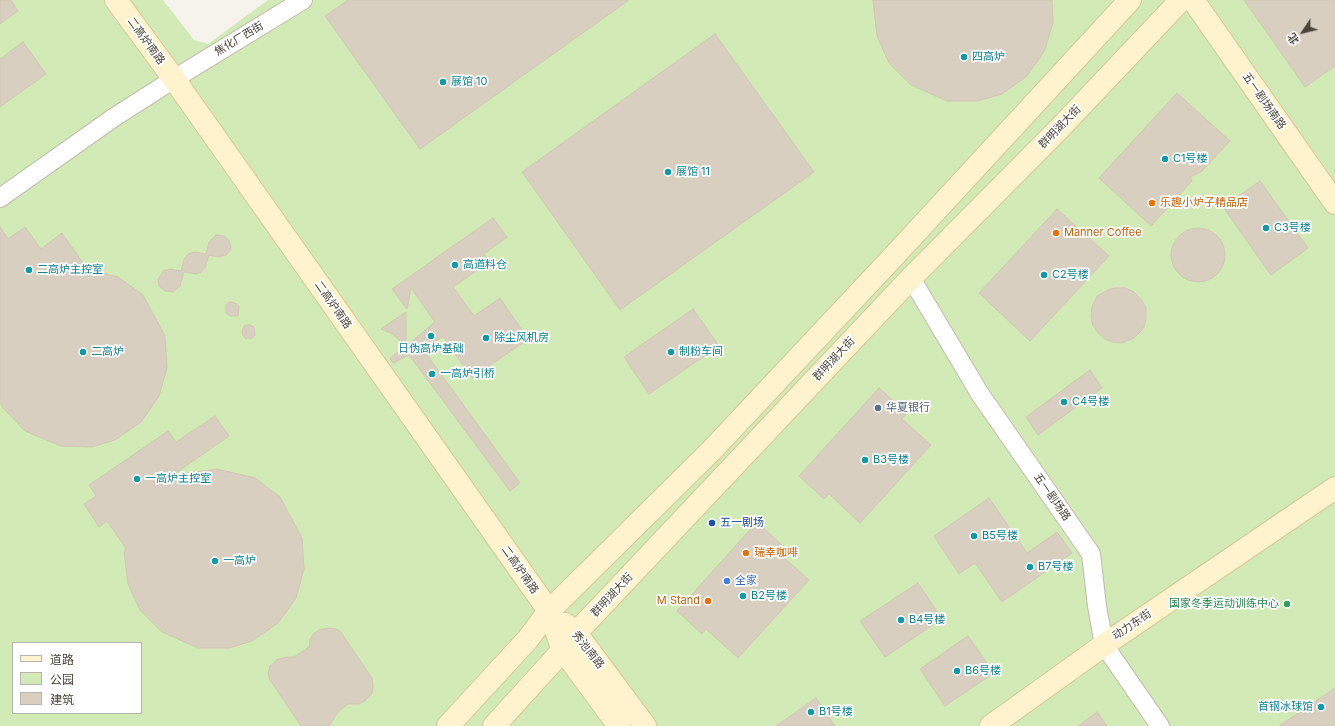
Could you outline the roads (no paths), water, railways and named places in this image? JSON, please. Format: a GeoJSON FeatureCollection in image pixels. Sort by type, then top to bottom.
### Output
{"type":"FeatureCollection","features":[{"type":"Feature","properties":{"kind":"main road","name":"二高炉南路"},"geometry":{"type":"LineString","coordinates":[[116,0],[174,79],[549,611]]}},
{"type":"Feature","properties":{"kind":"main road"},"geometry":{"type":"LineString","coordinates":[[448,726],[528,639],[549,611],[712,450],[900,250],[1130,0]]}},
{"type":"Feature","properties":{"kind":"main road","name":"群明湖大街"},"geometry":{"type":"LineString","coordinates":[[494,726],[570,642],[911,278],[1058,130],[1181,0]]}},
{"type":"Feature","properties":{"kind":"main road","name":"五一剧场南路"},"geometry":{"type":"LineString","coordinates":[[1193,0],[1335,203]]}},
{"type":"Feature","properties":{"kind":"main road","name":"动力东街"},"geometry":{"type":"LineString","coordinates":[[991,726],[1104,644],[1335,488]]}},
{"type":"Feature","properties":{"kind":"main road","name":"秀池南路"},"geometry":{"type":"LineString","coordinates":[[549,611],[570,642],[619,726]]}},
{"type":"Feature","properties":{"kind":"main road","name":"秀池南路"},"geometry":{"type":"LineString","coordinates":[[570,642],[646,726]]}},
{"type":"Feature","properties":{"kind":"street","name":"焦化厂西街"},"geometry":{"type":"LineString","coordinates":[[0,198],[113,118],[303,0]]}},
{"type":"Feature","properties":{"kind":"street","name":"五一剧场路"},"geometry":{"type":"LineString","coordinates":[[911,278],[980,394],[1091,554],[1104,644],[1160,726]]}},
{"type":"Feature","properties":{"kind":"place","name":"四高炉"},"geometry":{"type":"Point","coordinates":[964,57]}},
{"type":"Feature","properties":{"kind":"place","name":"展馆 10"},"geometry":{"type":"Point","coordinates":[443,82]}},
{"type":"Feature","properties":{"kind":"place","name":"C1号楼"},"geometry":{"type":"Point","coordinates":[1165,159]}},
{"type":"Feature","properties":{"kind":"place","name":"展馆 11"},"geometry":{"type":"Point","coordinates":[668,172]}},
{"type":"Feature","properties":{"kind":"place","name":"乐趣小炉子精品店"},"geometry":{"type":"Point","coordinates":[1152,203]}},
{"type":"Feature","properties":{"kind":"place","name":"C3号楼"},"geometry":{"type":"Point","coordinates":[1266,228]}},
{"type":"Feature","properties":{"kind":"place","name":"Manner Coffee"},"geometry":{"type":"Point","coordinates":[1056,233]}},
{"type":"Feature","properties":{"kind":"place","name":"高道料仓"},"geometry":{"type":"Point","coordinates":[455,265]}},
{"type":"Feature","properties":{"kind":"place","name":"二高炉主控室"},"geometry":{"type":"Point","coordinates":[29,270]}},
{"type":"Feature","properties":{"kind":"place","name":"C2号楼"},"geometry":{"type":"Point","coordinates":[1044,275]}},
{"type":"Feature","properties":{"kind":"place","name":"日伪高炉基础"},"geometry":{"type":"Point","coordinates":[431,336]}},
{"type":"Feature","properties":{"kind":"place","name":"除尘风机房"},"geometry":{"type":"Point","coordinates":[486,338]}},
{"type":"Feature","properties":{"kind":"place","name":"二高炉"},"geometry":{"type":"Point","coordinates":[83,352]}},
{"type":"Feature","properties":{"kind":"place","name":"制粉车间"},"geometry":{"type":"Point","coordinates":[671,352]}},
{"type":"Feature","properties":{"kind":"place","name":"一高炉引桥"},"geometry":{"type":"Point","coordinates":[432,374]}},
{"type":"Feature","properties":{"kind":"place","name":"C4号楼"},"geometry":{"type":"Point","coordinates":[1064,402]}},
{"type":"Feature","properties":{"kind":"place","name":"华夏银行"},"geometry":{"type":"Point","coordinates":[878,408]}},
{"type":"Feature","properties":{"kind":"place","name":"B3号楼"},"geometry":{"type":"Point","coordinates":[865,460]}},
{"type":"Feature","properties":{"kind":"place","name":"一高炉主控室"},"geometry":{"type":"Point","coordinates":[137,479]}},
{"type":"Feature","properties":{"kind":"place","name":"五一剧场"},"geometry":{"type":"Point","coordinates":[712,523]}},
{"type":"Feature","properties":{"kind":"place","name":"B5号楼"},"geometry":{"type":"Point","coordinates":[974,536]}},
{"type":"Feature","properties":{"kind":"place","name":"瑞幸咖啡"},"geometry":{"type":"Point","coordinates":[746,553]}},
{"type":"Feature","properties":{"kind":"place","name":"一高炉"},"geometry":{"type":"Point","coordinates":[215,561]}},
{"type":"Feature","properties":{"kind":"place","name":"B7号楼"},"geometry":{"type":"Point","coordinates":[1030,567]}},
{"type":"Feature","properties":{"kind":"place","name":"全家"},"geometry":{"type":"Point","coordinates":[727,581]}},
{"type":"Feature","properties":{"kind":"place","name":"B2号楼"},"geometry":{"type":"Point","coordinates":[743,596]}},
{"type":"Feature","properties":{"kind":"place","name":"M Stand"},"geometry":{"type":"Point","coordinates":[708,601]}},
{"type":"Feature","properties":{"kind":"place","name":"国家冬季运动训练中心"},"geometry":{"type":"Point","coordinates":[1287,604]}},
{"type":"Feature","properties":{"kind":"place","name":"B4号楼"},"geometry":{"type":"Point","coordinates":[901,620]}},
{"type":"Feature","properties":{"kind":"place","name":"B6号楼"},"geometry":{"type":"Point","coordinates":[957,671]}},
{"type":"Feature","properties":{"kind":"place","name":"首钢冰球馆"},"geometry":{"type":"Point","coordinates":[1321,707]}},
{"type":"Feature","properties":{"kind":"place","name":"B1号楼"},"geometry":{"type":"Point","coordinates":[811,712]}}]}
